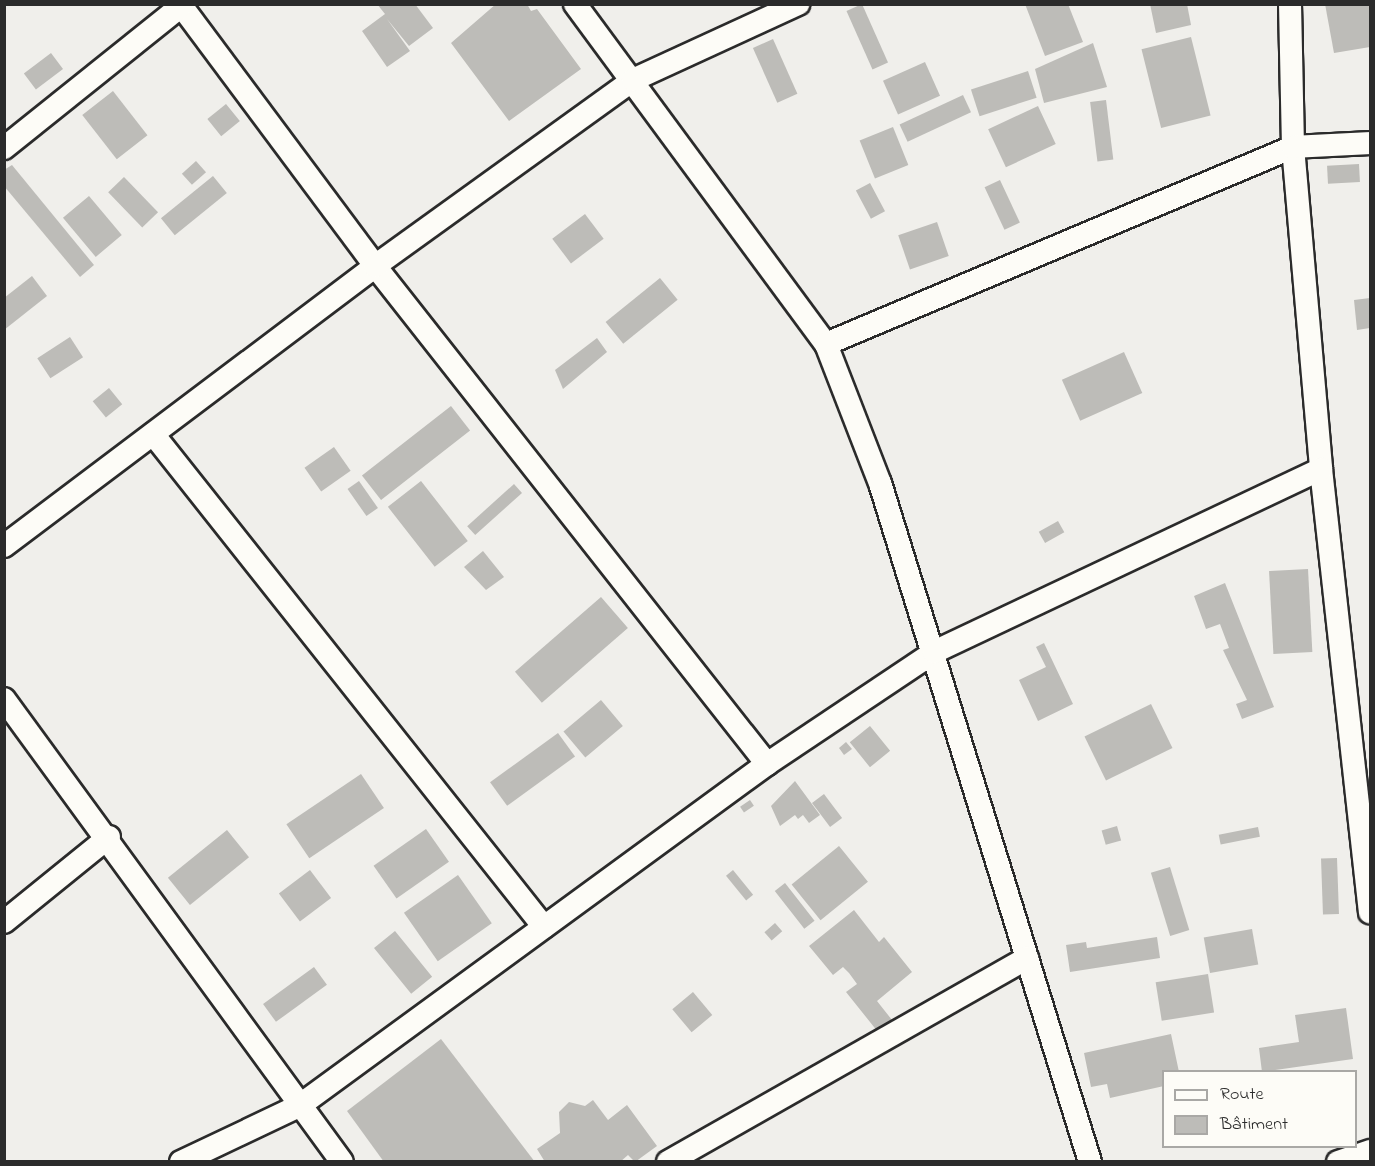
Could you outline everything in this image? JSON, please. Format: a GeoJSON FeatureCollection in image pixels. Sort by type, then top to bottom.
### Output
{"type":"FeatureCollection","features":[{"type":"Feature","properties":{"kind":"street"},"geometry":{"type":"LineString","coordinates":[[575,4],[826,344],[880,483],[1090,1161]]}},
{"type":"Feature","properties":{"kind":"street"},"geometry":{"type":"LineString","coordinates":[[4,546],[375,266],[633,80],[798,4]]}},
{"type":"Feature","properties":{"kind":"street"},"geometry":{"type":"LineString","coordinates":[[1290,4],[1293,147],[1321,469],[1371,912]]}},
{"type":"Feature","properties":{"kind":"street"},"geometry":{"type":"LineString","coordinates":[[4,148],[180,5],[375,266],[767,764]]}},
{"type":"Feature","properties":{"kind":"street"},"geometry":{"type":"LineString","coordinates":[[826,344],[1293,147],[1371,143]]}},
{"type":"Feature","properties":{"kind":"street"},"geometry":{"type":"LineString","coordinates":[[153,434],[544,927]]}},
{"type":"Feature","properties":{"kind":"street"},"geometry":{"type":"LineString","coordinates":[[181,1161],[299,1106],[767,764],[934,652],[1321,469]]}},
{"type":"Feature","properties":{"kind":"street"},"geometry":{"type":"LineString","coordinates":[[4,699],[109,837],[299,1106],[342,1161]]}},
{"type":"Feature","properties":{"kind":"street"},"geometry":{"type":"LineString","coordinates":[[4,922],[109,837]]}},
{"type":"Feature","properties":{"kind":"street"},"geometry":{"type":"LineString","coordinates":[[668,1161],[1027,958]]}},
{"type":"Feature","properties":{"kind":"street"},"geometry":{"type":"LineString","coordinates":[[1338,1161],[1371,1151]]}},
{"type":"Feature","properties":{"kind":"building"},"geometry":{"type":"Polygon","coordinates":[[[377,4],[415,4],[433,28],[409,46],[387,19],[410,51],[387,67],[362,31],[385,14],[377,4]]]}},
{"type":"Feature","properties":{"kind":"building"},"geometry":{"type":"Polygon","coordinates":[[[496,4],[527,4],[531,11],[537,9],[581,69],[509,121],[451,43],[496,4]]]}},
{"type":"Feature","properties":{"kind":"building"},"geometry":{"type":"Polygon","coordinates":[[[862,4],[888,62],[873,69],[846,11],[862,4]]]}},
{"type":"Feature","properties":{"kind":"building"},"geometry":{"type":"Polygon","coordinates":[[[1025,4],[1068,4],[1083,42],[1045,56],[1025,4]]]}},
{"type":"Feature","properties":{"kind":"building"},"geometry":{"type":"Polygon","coordinates":[[[1150,4],[1187,4],[1191,25],[1156,33],[1150,4]]]}},
{"type":"Feature","properties":{"kind":"building"},"geometry":{"type":"Polygon","coordinates":[[[1325,4],[1370,4],[1370,47],[1334,53],[1325,4]]]}},
{"type":"Feature","properties":{"kind":"building"},"geometry":{"type":"Polygon","coordinates":[[[1191,37],[1211,116],[1161,128],[1142,49],[1191,37]]]}},
{"type":"Feature","properties":{"kind":"building"},"geometry":{"type":"Polygon","coordinates":[[[773,39],[797,94],[777,103],[753,48],[773,39]]]}},
{"type":"Feature","properties":{"kind":"building"},"geometry":{"type":"Polygon","coordinates":[[[1093,43],[1107,87],[1044,103],[1035,69],[1093,43]]]}},
{"type":"Feature","properties":{"kind":"building"},"geometry":{"type":"Polygon","coordinates":[[[51,53],[63,69],[36,89],[24,73],[51,53]]]}},
{"type":"Feature","properties":{"kind":"building"},"geometry":{"type":"Polygon","coordinates":[[[925,62],[940,96],[898,115],[883,81],[925,62]]]}},
{"type":"Feature","properties":{"kind":"building"},"geometry":{"type":"Polygon","coordinates":[[[1028,71],[1037,98],[980,116],[971,90],[1028,71]]]}},
{"type":"Feature","properties":{"kind":"building"},"geometry":{"type":"Polygon","coordinates":[[[113,91],[147,135],[117,159],[82,115],[113,91]]]}},
{"type":"Feature","properties":{"kind":"building"},"geometry":{"type":"Polygon","coordinates":[[[963,95],[971,112],[908,142],[900,125],[963,95]]]}},
{"type":"Feature","properties":{"kind":"building"},"geometry":{"type":"Polygon","coordinates":[[[1106,100],[1113,160],[1097,162],[1090,102],[1106,100]]]}},
{"type":"Feature","properties":{"kind":"building"},"geometry":{"type":"Polygon","coordinates":[[[226,104],[240,121],[221,136],[207,119],[226,104]]]}},
{"type":"Feature","properties":{"kind":"building"},"geometry":{"type":"Polygon","coordinates":[[[1038,106],[1056,144],[1006,167],[988,129],[1038,106]]]}},
{"type":"Feature","properties":{"kind":"building"},"geometry":{"type":"Polygon","coordinates":[[[893,127],[908,165],[875,179],[860,140],[893,127]]]}},
{"type":"Feature","properties":{"kind":"building"},"geometry":{"type":"Polygon","coordinates":[[[196,161],[206,172],[192,185],[182,174],[196,161]]]}},
{"type":"Feature","properties":{"kind":"building"},"geometry":{"type":"Polygon","coordinates":[[[1359,164],[1360,182],[1328,184],[1327,166],[1359,164]]]}},
{"type":"Feature","properties":{"kind":"building"},"geometry":{"type":"Polygon","coordinates":[[[12,165],[94,265],[80,277],[4,186],[4,170],[12,165]]]}},
{"type":"Feature","properties":{"kind":"building"},"geometry":{"type":"Polygon","coordinates":[[[213,176],[227,193],[175,235],[161,218],[213,176]]]}},
{"type":"Feature","properties":{"kind":"building"},"geometry":{"type":"Polygon","coordinates":[[[124,177],[158,212],[142,228],[108,192],[124,177]]]}},
{"type":"Feature","properties":{"kind":"building"},"geometry":{"type":"Polygon","coordinates":[[[1000,180],[1020,223],[1004,230],[985,187],[1000,180]]]}},
{"type":"Feature","properties":{"kind":"building"},"geometry":{"type":"Polygon","coordinates":[[[870,183],[885,211],[871,219],[856,191],[870,183]]]}},
{"type":"Feature","properties":{"kind":"building"},"geometry":{"type":"Polygon","coordinates":[[[89,196],[122,235],[96,257],[63,218],[89,196]]]}},
{"type":"Feature","properties":{"kind":"building"},"geometry":{"type":"Polygon","coordinates":[[[585,214],[604,239],[571,263],[552,239],[585,214]]]}},
{"type":"Feature","properties":{"kind":"building"},"geometry":{"type":"Polygon","coordinates":[[[937,222],[949,256],[910,269],[898,235],[937,222]]]}},
{"type":"Feature","properties":{"kind":"building"},"geometry":{"type":"Polygon","coordinates":[[[32,276],[47,296],[4,330],[4,298],[32,276]]]}},
{"type":"Feature","properties":{"kind":"building"},"geometry":{"type":"Polygon","coordinates":[[[660,278],[678,300],[623,344],[606,322],[660,278]]]}},
{"type":"Feature","properties":{"kind":"building"},"geometry":{"type":"Polygon","coordinates":[[[1370,298],[1370,328],[1357,330],[1354,300],[1370,298]]]}},
{"type":"Feature","properties":{"kind":"building"},"geometry":{"type":"Polygon","coordinates":[[[70,337],[83,357],[50,378],[37,358],[70,337]]]}},
{"type":"Feature","properties":{"kind":"building"},"geometry":{"type":"Polygon","coordinates":[[[597,338],[607,352],[563,389],[555,370],[597,338]]]}},
{"type":"Feature","properties":{"kind":"building"},"geometry":{"type":"Polygon","coordinates":[[[1124,352],[1142,393],[1080,421],[1062,380],[1124,352]]]}},
{"type":"Feature","properties":{"kind":"building"},"geometry":{"type":"Polygon","coordinates":[[[109,388],[122,404],[106,418],[93,401],[109,388]]]}},
{"type":"Feature","properties":{"kind":"building"},"geometry":{"type":"Polygon","coordinates":[[[451,406],[470,430],[381,500],[362,476],[451,406]]]}},
{"type":"Feature","properties":{"kind":"building"},"geometry":{"type":"Polygon","coordinates":[[[334,447],[351,471],[321,491],[305,468],[334,447]]]}},
{"type":"Feature","properties":{"kind":"building"},"geometry":{"type":"Polygon","coordinates":[[[359,481],[378,508],[366,516],[348,489],[359,481]]]}},
{"type":"Feature","properties":{"kind":"building"},"geometry":{"type":"Polygon","coordinates":[[[421,481],[468,541],[435,567],[388,507],[421,481]]]}},
{"type":"Feature","properties":{"kind":"building"},"geometry":{"type":"Polygon","coordinates":[[[514,484],[522,493],[475,535],[467,526],[514,484]]]}},
{"type":"Feature","properties":{"kind":"building"},"geometry":{"type":"Polygon","coordinates":[[[1058,521],[1064,532],[1045,543],[1039,532],[1058,521]]]}},
{"type":"Feature","properties":{"kind":"building"},"geometry":{"type":"Polygon","coordinates":[[[483,551],[504,577],[486,590],[464,567],[483,551]]]}},
{"type":"Feature","properties":{"kind":"building"},"geometry":{"type":"Polygon","coordinates":[[[1308,569],[1312,652],[1273,654],[1269,571],[1308,569]]]}},
{"type":"Feature","properties":{"kind":"building"},"geometry":{"type":"Polygon","coordinates":[[[1225,583],[1274,707],[1242,719],[1236,704],[1247,700],[1223,650],[1229,648],[1220,624],[1206,629],[1194,596],[1225,583]]]}},
{"type":"Feature","properties":{"kind":"building"},"geometry":{"type":"Polygon","coordinates":[[[601,597],[628,628],[542,703],[515,672],[601,597]]]}},
{"type":"Feature","properties":{"kind":"building"},"geometry":{"type":"Polygon","coordinates":[[[1044,643],[1073,704],[1038,721],[1019,680],[1046,667],[1036,647],[1044,643]]]}},
{"type":"Feature","properties":{"kind":"building"},"geometry":{"type":"Polygon","coordinates":[[[601,700],[623,726],[585,758],[563,731],[601,700]]]}},
{"type":"Feature","properties":{"kind":"building"},"geometry":{"type":"Polygon","coordinates":[[[1151,704],[1172,748],[1106,780],[1084,736],[1151,704]]]}},
{"type":"Feature","properties":{"kind":"building"},"geometry":{"type":"Polygon","coordinates":[[[870,726],[890,751],[870,767],[850,742],[870,726]]]}},
{"type":"Feature","properties":{"kind":"building"},"geometry":{"type":"Polygon","coordinates":[[[558,733],[575,756],[507,806],[490,782],[558,733]]]}},
{"type":"Feature","properties":{"kind":"building"},"geometry":{"type":"Polygon","coordinates":[[[846,742],[852,749],[844,755],[839,748],[846,742]]]}},
{"type":"Feature","properties":{"kind":"building"},"geometry":{"type":"Polygon","coordinates":[[[361,774],[384,808],[309,858],[286,824],[361,774]]]}},
{"type":"Feature","properties":{"kind":"building"},"geometry":{"type":"Polygon","coordinates":[[[795,781],[820,815],[809,823],[803,815],[798,819],[795,815],[780,826],[771,806],[795,781]]]}},
{"type":"Feature","properties":{"kind":"building"},"geometry":{"type":"Polygon","coordinates":[[[824,794],[842,818],[830,827],[812,803],[824,794]]]}},
{"type":"Feature","properties":{"kind":"building"},"geometry":{"type":"Polygon","coordinates":[[[750,800],[754,806],[744,813],[740,807],[750,800]]]}},
{"type":"Feature","properties":{"kind":"building"},"geometry":{"type":"Polygon","coordinates":[[[1117,826],[1121,840],[1106,845],[1102,830],[1117,826]]]}},
{"type":"Feature","properties":{"kind":"building"},"geometry":{"type":"Polygon","coordinates":[[[1258,827],[1260,837],[1221,844],[1219,835],[1258,827]]]}},
{"type":"Feature","properties":{"kind":"building"},"geometry":{"type":"Polygon","coordinates":[[[426,829],[449,862],[397,898],[374,866],[426,829]]]}},
{"type":"Feature","properties":{"kind":"building"},"geometry":{"type":"Polygon","coordinates":[[[227,830],[249,857],[190,905],[168,878],[227,830]]]}},
{"type":"Feature","properties":{"kind":"building"},"geometry":{"type":"Polygon","coordinates":[[[839,846],[868,882],[821,920],[792,884],[839,846]]]}},
{"type":"Feature","properties":{"kind":"building"},"geometry":{"type":"Polygon","coordinates":[[[1337,858],[1339,914],[1323,915],[1321,859],[1337,858]]]}},
{"type":"Feature","properties":{"kind":"building"},"geometry":{"type":"Polygon","coordinates":[[[1170,867],[1189,930],[1170,936],[1151,873],[1170,867]]]}},
{"type":"Feature","properties":{"kind":"building"},"geometry":{"type":"Polygon","coordinates":[[[310,870],[331,898],[300,921],[279,893],[310,870]]]}},
{"type":"Feature","properties":{"kind":"building"},"geometry":{"type":"Polygon","coordinates":[[[733,870],[753,895],[746,901],[726,876],[733,870]]]}},
{"type":"Feature","properties":{"kind":"building"},"geometry":{"type":"Polygon","coordinates":[[[458,875],[492,923],[438,961],[404,913],[458,875]]]}},
{"type":"Feature","properties":{"kind":"building"},"geometry":{"type":"Polygon","coordinates":[[[785,883],[815,921],[804,929],[775,891],[785,883]]]}},
{"type":"Feature","properties":{"kind":"building"},"geometry":{"type":"Polygon","coordinates":[[[854,910],[879,942],[884,937],[912,972],[877,1001],[892,1020],[878,1032],[846,992],[857,984],[849,973],[843,967],[833,975],[809,946],[854,910]]]}},
{"type":"Feature","properties":{"kind":"building"},"geometry":{"type":"Polygon","coordinates":[[[775,923],[782,931],[772,940],[764,932],[775,923]]]}},
{"type":"Feature","properties":{"kind":"building"},"geometry":{"type":"Polygon","coordinates":[[[1252,929],[1258,964],[1210,973],[1204,938],[1252,929]]]}},
{"type":"Feature","properties":{"kind":"building"},"geometry":{"type":"Polygon","coordinates":[[[395,931],[432,977],[411,994],[374,948],[395,931]]]}},
{"type":"Feature","properties":{"kind":"building"},"geometry":{"type":"Polygon","coordinates":[[[1157,937],[1160,958],[1070,972],[1066,945],[1086,942],[1087,948],[1157,937]]]}},
{"type":"Feature","properties":{"kind":"building"},"geometry":{"type":"Polygon","coordinates":[[[314,967],[327,985],[276,1022],[263,1004],[314,967]]]}},
{"type":"Feature","properties":{"kind":"building"},"geometry":{"type":"Polygon","coordinates":[[[1208,974],[1214,1013],[1162,1021],[1156,982],[1208,974]]]}},
{"type":"Feature","properties":{"kind":"building"},"geometry":{"type":"Polygon","coordinates":[[[693,992],[712,1015],[692,1032],[672,1009],[693,992]]]}},
{"type":"Feature","properties":{"kind":"building"},"geometry":{"type":"Polygon","coordinates":[[[1346,1008],[1353,1059],[1262,1070],[1259,1048],[1299,1042],[1295,1015],[1346,1008]]]}},
{"type":"Feature","properties":{"kind":"building"},"geometry":{"type":"Polygon","coordinates":[[[1171,1034],[1179,1070],[1162,1070],[1162,1086],[1110,1098],[1107,1084],[1091,1087],[1084,1053],[1171,1034]]]}},
{"type":"Feature","properties":{"kind":"building"},"geometry":{"type":"Polygon","coordinates":[[[441,1039],[535,1162],[384,1162],[347,1111],[441,1039]]]}},
{"type":"Feature","properties":{"kind":"building"},"geometry":{"type":"Polygon","coordinates":[[[593,1100],[608,1120],[627,1105],[657,1146],[635,1162],[628,1155],[620,1162],[545,1162],[537,1149],[560,1133],[559,1112],[569,1102],[585,1106],[593,1100]]]}}]}
